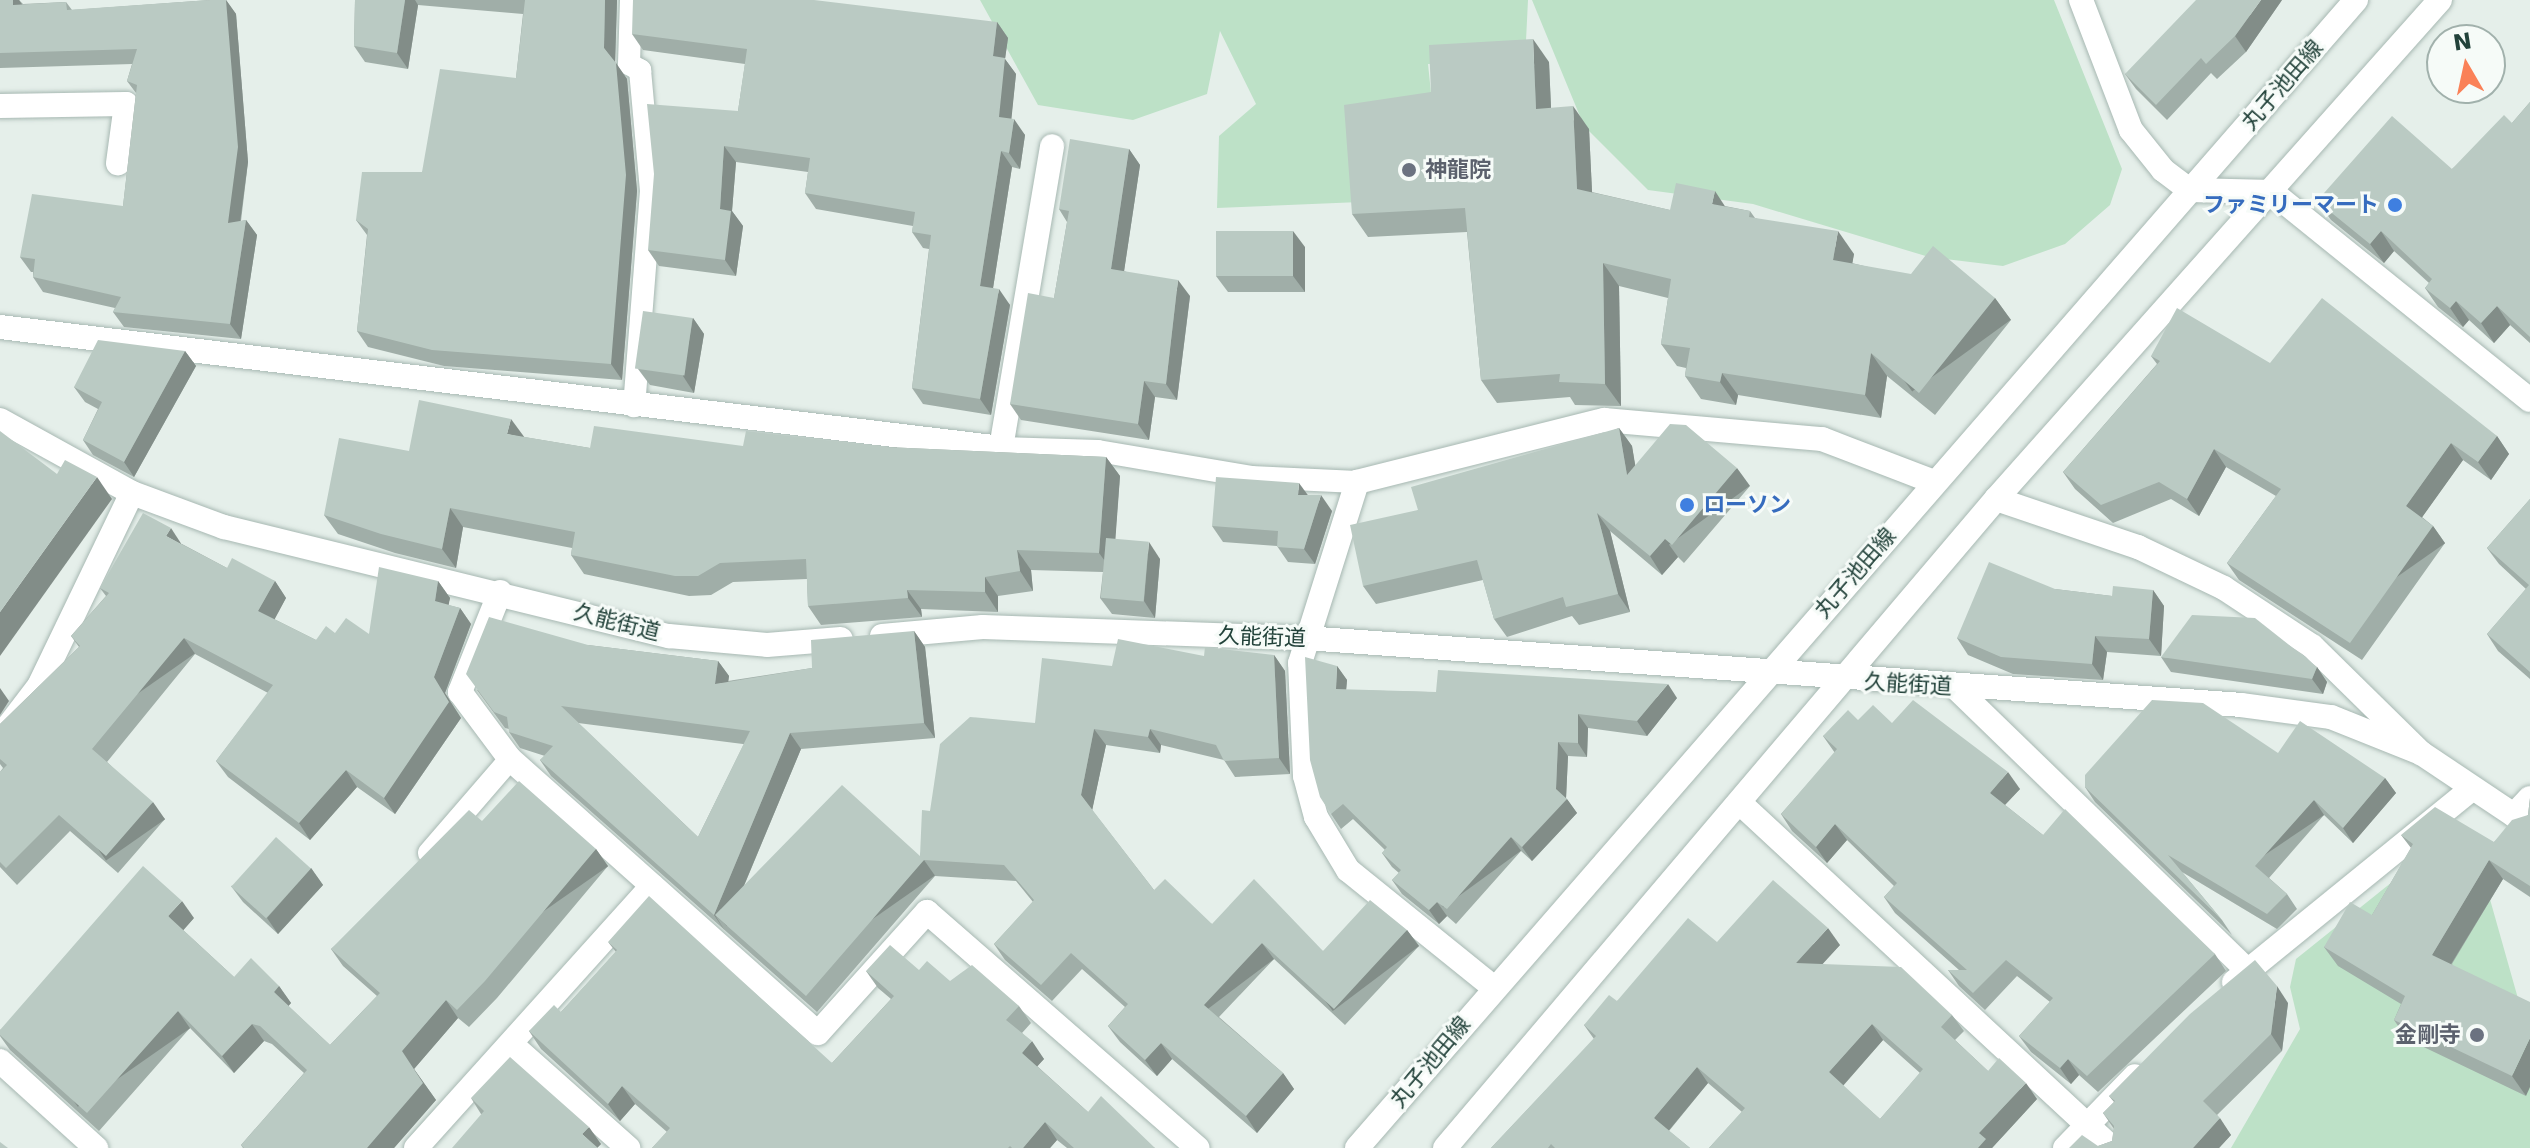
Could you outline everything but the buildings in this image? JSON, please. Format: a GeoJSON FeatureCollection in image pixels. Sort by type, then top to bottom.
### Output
{"type":"FeatureCollection","features":[{"type":"Feature","properties":{"kind":"street"},"geometry":{"type":"LineString","coordinates":[[2081,0],[2131,130],[2190,190],[2272,192],[2530,400]]}},
{"type":"Feature","properties":{"kind":"street","name":"丸子池田線"},"geometry":{"type":"LineString","coordinates":[[1357,1148],[1493,987],[2356,0]]}},
{"type":"Feature","properties":{"kind":"street"},"geometry":{"type":"LineString","coordinates":[[1445,1148],[1741,804],[1996,499],[2440,0]]}},
{"type":"Feature","properties":{"kind":"street"},"geometry":{"type":"LineString","coordinates":[[0,113],[0,106],[126,104],[118,163]]}},
{"type":"Feature","properties":{"kind":"street"},"geometry":{"type":"LineString","coordinates":[[0,327],[1001,448],[1052,146]]}},
{"type":"Feature","properties":{"kind":"street","name":"久能街道"},"geometry":{"type":"LineString","coordinates":[[0,420],[132,493],[224,527],[500,592],[669,636],[767,645],[983,627],[1305,638],[2331,717],[2421,753],[2468,792],[2525,813]]}},
{"type":"Feature","properties":{"kind":"street"},"geometry":{"type":"LineString","coordinates":[[1493,987],[1348,870],[1316,817],[1297,720],[1305,638],[1340,554],[1357,482],[1604,420],[1822,439],[1934,482]]}},
{"type":"Feature","properties":{"kind":"street"},"geometry":{"type":"LineString","coordinates":[[0,737],[39,686],[132,493]]}},
{"type":"Feature","properties":{"kind":"street"},"geometry":{"type":"LineString","coordinates":[[1996,499],[2138,547],[2224,588],[2312,646],[2421,753]]}},
{"type":"Feature","properties":{"kind":"street"},"geometry":{"type":"LineString","coordinates":[[500,592],[460,692],[510,759],[818,1033],[927,912],[1198,1148]]}},
{"type":"Feature","properties":{"kind":"street"},"geometry":{"type":"LineString","coordinates":[[1955,687],[2248,971]]}},
{"type":"Feature","properties":{"kind":"street"},"geometry":{"type":"LineString","coordinates":[[2213,1000],[2468,792]]}},
{"type":"Feature","properties":{"kind":"street"},"geometry":{"type":"LineString","coordinates":[[1741,804],[2089,1123],[2112,1148]]}},
{"type":"Feature","properties":{"kind":"street"},"geometry":{"type":"LineString","coordinates":[[416,1148],[652,886]]}},
{"type":"Feature","properties":{"kind":"street"},"geometry":{"type":"LineString","coordinates":[[511,1044],[628,1148]]}},
{"type":"Feature","properties":{"kind":"street"},"geometry":{"type":"LineString","coordinates":[[0,1061],[96,1148]]}},
{"type":"Feature","properties":{"kind":"street"},"geometry":{"type":"LineString","coordinates":[[2065,1148],[2150,1061]]}},
{"type":"Feature","properties":{"kind":"lane"},"geometry":{"type":"LineString","coordinates":[[631,0],[629,64],[640,70],[651,191],[634,406]]}},
{"type":"Feature","properties":{"kind":"lane"},"geometry":{"type":"LineString","coordinates":[[1001,448],[1098,451],[1251,477],[1357,482]]}},
{"type":"Feature","properties":{"kind":"lane"},"geometry":{"type":"LineString","coordinates":[[413,871],[510,759]]}},
{"type":"Feature","properties":{"kind":"green space"},"geometry":{"type":"Polygon","coordinates":[[[980,0],[1528,0],[1525,61],[1428,64],[1433,112],[1360,202],[1217,208],[1219,136],[1256,104],[1220,31],[1207,94],[1133,120],[1038,105],[980,0]]]}},
{"type":"Feature","properties":{"kind":"green space"},"geometry":{"type":"Polygon","coordinates":[[[1532,0],[2054,0],[2122,169],[2110,205],[2065,244],[2003,266],[1929,257],[1753,204],[1648,190],[1584,126],[1532,0]]]}},
{"type":"Feature","properties":{"kind":"green space"},"geometry":{"type":"Polygon","coordinates":[[[2427,854],[2482,871],[2530,1041],[2530,1148],[2231,1148],[2300,1029],[2290,987],[2296,959],[2427,854]]]}},
{"type":"Feature","properties":{"kind":"place","name":"神龍院"},"geometry":{"type":"Point","coordinates":[1409,170]}},
{"type":"Feature","properties":{"kind":"place","name":"ファミリーマート"},"geometry":{"type":"Point","coordinates":[2395,205]}},
{"type":"Feature","properties":{"kind":"place","name":"ローソン"},"geometry":{"type":"Point","coordinates":[1687,505]}},
{"type":"Feature","properties":{"kind":"place","name":"金剛寺"},"geometry":{"type":"Point","coordinates":[2477,1035]}}]}
